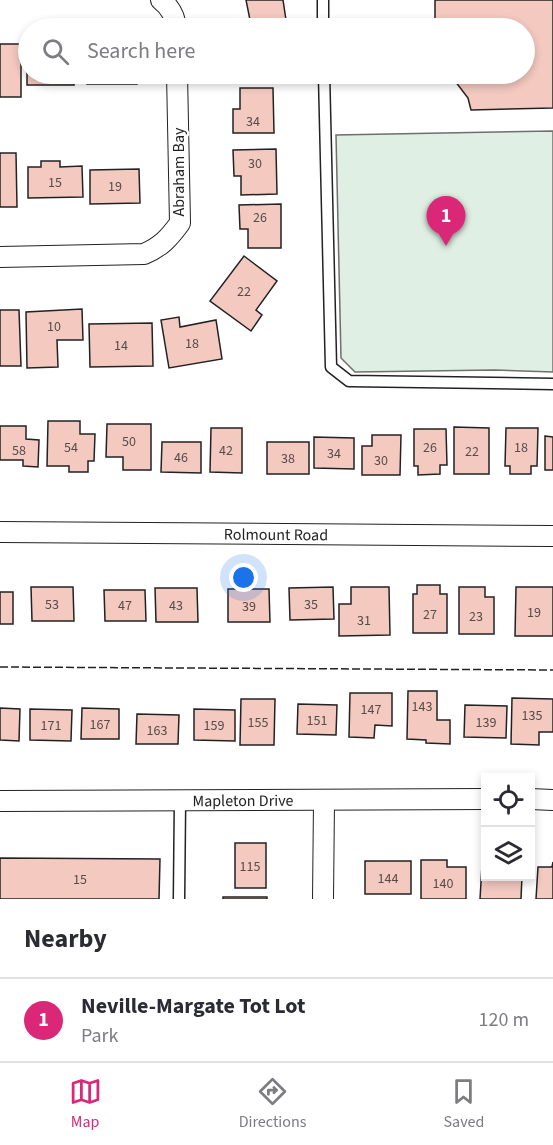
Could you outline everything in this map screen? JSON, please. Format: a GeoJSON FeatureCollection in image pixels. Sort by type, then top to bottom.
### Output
{"type":"FeatureCollection","features":[{"type":"Feature","properties":{"kind":"street"},"geometry":{"type":"LineString","coordinates":[[161,0],[168,6],[174,18]]}},
{"type":"Feature","properties":{"kind":"street","name":"Abraham Bay"},"geometry":{"type":"LineString","coordinates":[[0,257],[144,254],[158,249],[180,223],[177,84]]}},
{"type":"Feature","properties":{"kind":"street","name":"Rolmount Road"},"geometry":{"type":"LineString","coordinates":[[0,532],[553,536]]}},
{"type":"Feature","properties":{"kind":"street"},"geometry":{"type":"LineString","coordinates":[[535,798],[553,800]]}},
{"type":"Feature","properties":{"kind":"street","name":"Mapleton Drive"},"geometry":{"type":"LineString","coordinates":[[0,801],[481,799]]}},
{"type":"Feature","properties":{"kind":"street"},"geometry":{"type":"LineString","coordinates":[[323,899],[324,801]]}},
{"type":"Feature","properties":{"kind":"lane"},"geometry":{"type":"LineString","coordinates":[[323,0],[323,18]]}},
{"type":"Feature","properties":{"kind":"lane"},"geometry":{"type":"LineString","coordinates":[[324,84],[331,367],[349,381],[553,384]]}},
{"type":"Feature","properties":{"kind":"lane"},"geometry":{"type":"LineString","coordinates":[[179,899],[180,801]]}},
{"type":"Feature","properties":{"kind":"green space"},"geometry":{"type":"Polygon","coordinates":[[[553,131],[553,372],[494,370],[355,372],[341,358],[336,135],[553,131]]]}},
{"type":"Feature","properties":{"kind":"building"},"geometry":{"type":"Polygon","coordinates":[[[246,0],[283,0],[286,18],[250,18],[246,0]]]}},
{"type":"Feature","properties":{"kind":"building"},"geometry":{"type":"Polygon","coordinates":[[[435,0],[553,0],[553,108],[471,110],[468,98],[457,84],[535,84],[535,18],[435,18],[435,0]]]}},
{"type":"Feature","properties":{"kind":"building"},"geometry":{"type":"Polygon","coordinates":[[[0,44],[18,44],[18,84],[21,84],[21,97],[0,97],[0,44]]]}},
{"type":"Feature","properties":{"kind":"building"},"geometry":{"type":"Polygon","coordinates":[[[27,84],[74,84],[74,85],[27,84]]]}},
{"type":"Feature","properties":{"kind":"building"},"geometry":{"type":"Polygon","coordinates":[[[240,88],[273,88],[274,133],[233,133],[233,109],[240,109],[240,88]]]}},
{"type":"Feature","properties":{"kind":"building"},"geometry":{"type":"Polygon","coordinates":[[[276,149],[277,194],[241,195],[241,176],[234,176],[233,150],[276,149]]]}},
{"type":"Feature","properties":{"kind":"building"},"geometry":{"type":"Polygon","coordinates":[[[0,153],[16,153],[17,207],[0,207],[0,153]]]}},
{"type":"Feature","properties":{"kind":"building"},"geometry":{"type":"Polygon","coordinates":[[[41,161],[60,161],[60,167],[82,166],[83,197],[28,198],[28,167],[41,167],[41,161]]]}},
{"type":"Feature","properties":{"kind":"building"},"geometry":{"type":"Polygon","coordinates":[[[139,169],[140,203],[90,204],[90,170],[139,169]]]}},
{"type":"Feature","properties":{"kind":"building"},"geometry":{"type":"Polygon","coordinates":[[[281,204],[281,248],[248,248],[248,229],[240,229],[239,205],[281,204]]]}},
{"type":"Feature","properties":{"kind":"building"},"geometry":{"type":"Polygon","coordinates":[[[244,256],[277,281],[256,310],[262,315],[251,331],[210,301],[244,256]]]}},
{"type":"Feature","properties":{"kind":"building"},"geometry":{"type":"Polygon","coordinates":[[[82,309],[83,340],[57,340],[58,367],[27,368],[26,312],[82,309]]]}},
{"type":"Feature","properties":{"kind":"building"},"geometry":{"type":"Polygon","coordinates":[[[0,310],[19,310],[21,366],[0,366],[0,310]]]}},
{"type":"Feature","properties":{"kind":"building"},"geometry":{"type":"Polygon","coordinates":[[[179,317],[180,327],[216,320],[222,359],[169,368],[161,320],[179,317]]]}},
{"type":"Feature","properties":{"kind":"building"},"geometry":{"type":"Polygon","coordinates":[[[152,323],[153,366],[90,367],[89,324],[152,323]]]}},
{"type":"Feature","properties":{"kind":"building"},"geometry":{"type":"Polygon","coordinates":[[[48,421],[80,421],[80,434],[95,434],[94,461],[88,461],[88,472],[69,472],[69,466],[47,466],[48,421]]]}},
{"type":"Feature","properties":{"kind":"building"},"geometry":{"type":"Polygon","coordinates":[[[107,424],[151,424],[151,470],[123,470],[123,457],[106,457],[107,424]]]}},
{"type":"Feature","properties":{"kind":"building"},"geometry":{"type":"Polygon","coordinates":[[[0,426],[26,426],[26,439],[39,440],[38,467],[23,466],[23,460],[0,460],[0,426]]]}},
{"type":"Feature","properties":{"kind":"building"},"geometry":{"type":"Polygon","coordinates":[[[454,427],[489,428],[489,474],[454,474],[454,427]]]}},
{"type":"Feature","properties":{"kind":"building"},"geometry":{"type":"Polygon","coordinates":[[[211,428],[242,428],[242,473],[210,472],[211,428]]]}},
{"type":"Feature","properties":{"kind":"building"},"geometry":{"type":"Polygon","coordinates":[[[506,428],[538,428],[537,466],[531,466],[531,474],[510,474],[510,466],[505,466],[506,428]]]}},
{"type":"Feature","properties":{"kind":"building"},"geometry":{"type":"Polygon","coordinates":[[[414,429],[446,429],[447,465],[440,465],[440,474],[418,475],[418,466],[414,466],[414,429]]]}},
{"type":"Feature","properties":{"kind":"building"},"geometry":{"type":"Polygon","coordinates":[[[372,435],[401,435],[400,475],[362,475],[362,446],[372,446],[372,435]]]}},
{"type":"Feature","properties":{"kind":"building"},"geometry":{"type":"Polygon","coordinates":[[[545,436],[553,437],[553,470],[545,470],[545,436]]]}},
{"type":"Feature","properties":{"kind":"building"},"geometry":{"type":"Polygon","coordinates":[[[314,437],[354,438],[354,469],[314,468],[314,437]]]}},
{"type":"Feature","properties":{"kind":"building"},"geometry":{"type":"Polygon","coordinates":[[[162,442],[201,442],[201,473],[161,472],[162,442]]]}},
{"type":"Feature","properties":{"kind":"building"},"geometry":{"type":"Polygon","coordinates":[[[267,442],[309,442],[309,474],[267,474],[267,442]]]}},
{"type":"Feature","properties":{"kind":"building"},"geometry":{"type":"Polygon","coordinates":[[[417,585],[440,585],[440,594],[447,594],[447,633],[413,633],[413,594],[417,594],[417,585]]]}},
{"type":"Feature","properties":{"kind":"building"},"geometry":{"type":"Polygon","coordinates":[[[31,587],[73,587],[74,621],[32,621],[31,587]]]}},
{"type":"Feature","properties":{"kind":"building"},"geometry":{"type":"Polygon","coordinates":[[[333,587],[334,619],[290,620],[289,588],[333,587]]]}},
{"type":"Feature","properties":{"kind":"building"},"geometry":{"type":"Polygon","coordinates":[[[351,587],[389,587],[390,635],[339,636],[339,604],[351,604],[351,587]]]}},
{"type":"Feature","properties":{"kind":"building"},"geometry":{"type":"Polygon","coordinates":[[[459,587],[485,587],[485,597],[494,597],[494,634],[459,634],[459,587]]]}},
{"type":"Feature","properties":{"kind":"building"},"geometry":{"type":"Polygon","coordinates":[[[516,587],[553,587],[553,636],[515,636],[516,587]]]}},
{"type":"Feature","properties":{"kind":"building"},"geometry":{"type":"Polygon","coordinates":[[[155,588],[197,588],[198,622],[156,622],[155,588]]]}},
{"type":"Feature","properties":{"kind":"building"},"geometry":{"type":"Polygon","coordinates":[[[228,589],[269,589],[270,622],[228,622],[228,589]]]}},
{"type":"Feature","properties":{"kind":"building"},"geometry":{"type":"Polygon","coordinates":[[[104,590],[145,590],[146,621],[105,621],[104,590]]]}},
{"type":"Feature","properties":{"kind":"building"},"geometry":{"type":"Polygon","coordinates":[[[0,592],[13,592],[13,624],[0,624],[0,592]]]}},
{"type":"Feature","properties":{"kind":"building"},"geometry":{"type":"Polygon","coordinates":[[[408,691],[437,691],[437,720],[450,720],[450,744],[407,739],[408,691]]]}},
{"type":"Feature","properties":{"kind":"building"},"geometry":{"type":"Polygon","coordinates":[[[350,693],[392,693],[392,726],[375,725],[374,738],[349,737],[350,693]]]}},
{"type":"Feature","properties":{"kind":"building"},"geometry":{"type":"Polygon","coordinates":[[[512,698],[553,699],[553,732],[539,732],[539,745],[511,744],[512,698]]]}},
{"type":"Feature","properties":{"kind":"building"},"geometry":{"type":"Polygon","coordinates":[[[241,699],[275,699],[274,745],[240,745],[241,699]]]}},
{"type":"Feature","properties":{"kind":"building"},"geometry":{"type":"Polygon","coordinates":[[[298,704],[337,705],[336,735],[297,734],[298,704]]]}},
{"type":"Feature","properties":{"kind":"building"},"geometry":{"type":"Polygon","coordinates":[[[465,705],[507,706],[506,738],[464,737],[465,705]]]}},
{"type":"Feature","properties":{"kind":"building"},"geometry":{"type":"Polygon","coordinates":[[[0,708],[20,709],[19,741],[0,740],[0,708]]]}},
{"type":"Feature","properties":{"kind":"building"},"geometry":{"type":"Polygon","coordinates":[[[82,708],[119,709],[119,739],[81,739],[82,708]]]}},
{"type":"Feature","properties":{"kind":"building"},"geometry":{"type":"Polygon","coordinates":[[[30,709],[72,710],[71,741],[30,740],[30,709]]]}},
{"type":"Feature","properties":{"kind":"building"},"geometry":{"type":"Polygon","coordinates":[[[194,709],[235,710],[235,741],[194,740],[194,709]]]}},
{"type":"Feature","properties":{"kind":"building"},"geometry":{"type":"Polygon","coordinates":[[[137,714],[179,715],[178,744],[136,744],[137,714]]]}},
{"type":"Feature","properties":{"kind":"building"},"geometry":{"type":"Polygon","coordinates":[[[235,843],[266,843],[266,888],[235,888],[235,843]]]}},
{"type":"Feature","properties":{"kind":"building"},"geometry":{"type":"Polygon","coordinates":[[[0,858],[160,859],[159,899],[0,899],[0,858]]]}},
{"type":"Feature","properties":{"kind":"building"},"geometry":{"type":"Polygon","coordinates":[[[421,860],[447,860],[447,867],[466,867],[466,899],[421,899],[421,860]]]}},
{"type":"Feature","properties":{"kind":"building"},"geometry":{"type":"Polygon","coordinates":[[[365,861],[411,861],[411,894],[365,894],[365,861]]]}},
{"type":"Feature","properties":{"kind":"building"},"geometry":{"type":"Polygon","coordinates":[[[553,862],[553,899],[536,899],[538,867],[552,867],[553,862]]]}},
{"type":"Feature","properties":{"kind":"building"},"geometry":{"type":"Polygon","coordinates":[[[481,881],[522,881],[521,899],[480,899],[481,881]]]}},
{"type":"Feature","properties":{"kind":"building"},"geometry":{"type":"Polygon","coordinates":[[[223,897],[267,897],[267,899],[223,899],[223,897]]]}},
{"type":"Feature","properties":{"kind":"fence"},"geometry":{"type":"LineString","coordinates":[[0,667],[553,670]]}},
{"type":"Feature","properties":{"kind":"place","name":"Neville-Margate Tot Lot"},"geometry":{"type":"Point","coordinates":[446,246]}}]}
